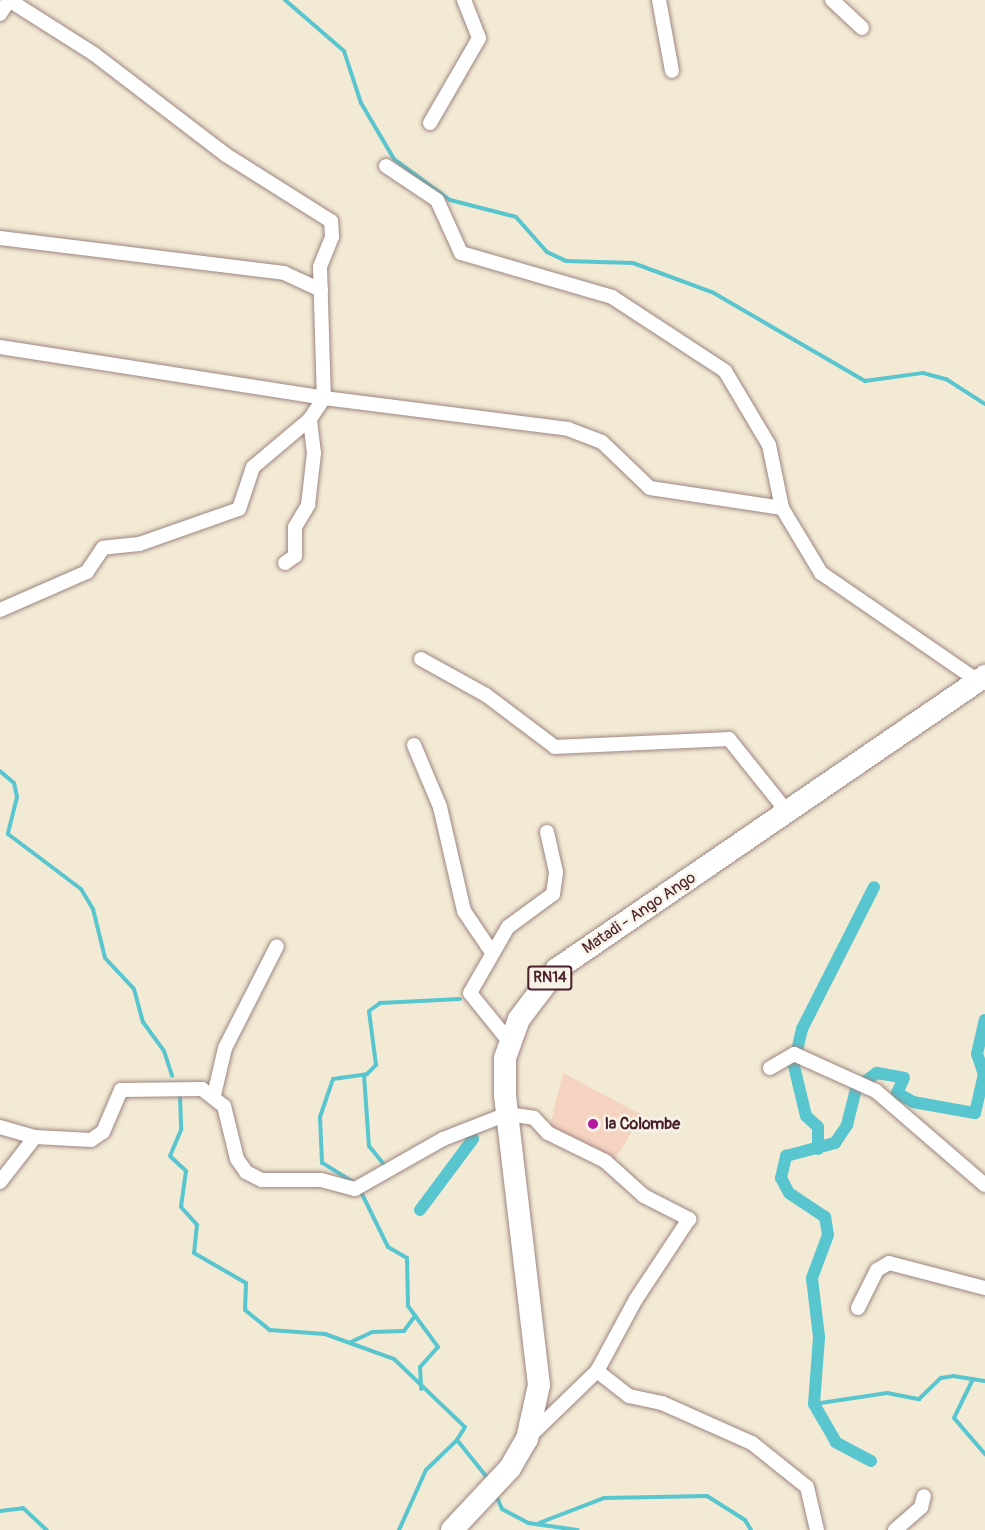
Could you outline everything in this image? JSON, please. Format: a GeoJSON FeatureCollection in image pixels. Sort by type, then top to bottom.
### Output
{"type":"FeatureCollection","features":[{"type":"Feature","properties":{"kind":"highway","name":"Matadi - Ango Ango"},"geometry":{"type":"LineString","coordinates":[[508,1040],[557,969],[788,813],[981,678]]}},
{"type":"Feature","properties":{"kind":"highway"},"geometry":{"type":"LineString","coordinates":[[452,1530],[493,1489],[527,1439],[539,1384],[539,1352],[507,1114],[508,1040]]}},
{"type":"Feature","properties":{"kind":"street"},"geometry":{"type":"LineString","coordinates":[[0,14],[9,0],[94,54],[226,154],[332,221],[332,237],[320,267],[324,398],[309,419],[253,467],[239,509],[139,544],[103,548],[87,572],[0,610]]}},
{"type":"Feature","properties":{"kind":"street"},"geometry":{"type":"LineString","coordinates":[[430,123],[479,38],[464,0]]}},
{"type":"Feature","properties":{"kind":"street"},"geometry":{"type":"LineString","coordinates":[[660,0],[672,71]]}},
{"type":"Feature","properties":{"kind":"street"},"geometry":{"type":"LineString","coordinates":[[832,0],[862,28]]}},
{"type":"Feature","properties":{"kind":"street"},"geometry":{"type":"LineString","coordinates":[[386,166],[437,200],[461,253],[612,297],[725,371],[770,445],[782,508],[821,573],[981,678]]}},
{"type":"Feature","properties":{"kind":"street"},"geometry":{"type":"LineString","coordinates":[[0,238],[284,273],[321,290]]}},
{"type":"Feature","properties":{"kind":"street"},"geometry":{"type":"LineString","coordinates":[[0,347],[324,398],[568,429],[602,442],[650,488],[782,508]]}},
{"type":"Feature","properties":{"kind":"street"},"geometry":{"type":"LineString","coordinates":[[285,564],[295,556],[295,527],[308,505],[314,453],[309,419]]}},
{"type":"Feature","properties":{"kind":"street"},"geometry":{"type":"LineString","coordinates":[[421,659],[486,695],[555,747],[729,739],[788,813]]}},
{"type":"Feature","properties":{"kind":"street"},"geometry":{"type":"LineString","coordinates":[[414,745],[440,807],[464,911],[491,951]]}},
{"type":"Feature","properties":{"kind":"street"},"geometry":{"type":"LineString","coordinates":[[508,1040],[471,999],[491,951],[525,912],[553,894],[556,872],[547,832]]}},
{"type":"Feature","properties":{"kind":"street"},"geometry":{"type":"LineString","coordinates":[[214,1095],[225,1048],[277,946]]}},
{"type":"Feature","properties":{"kind":"street"},"geometry":{"type":"LineString","coordinates":[[770,1068],[794,1054],[876,1090],[985,1185]]}},
{"type":"Feature","properties":{"kind":"street"},"geometry":{"type":"LineString","coordinates":[[0,1127],[35,1137],[99,1138],[121,1090],[129,1087],[184,1086],[214,1095],[224,1106],[237,1159],[246,1172],[262,1180],[321,1180],[355,1189],[443,1139],[507,1114],[534,1118],[548,1133],[630,1179],[644,1196],[689,1220],[636,1299],[597,1371],[527,1439]]}},
{"type":"Feature","properties":{"kind":"street"},"geometry":{"type":"LineString","coordinates":[[0,1182],[35,1137]]}},
{"type":"Feature","properties":{"kind":"street"},"geometry":{"type":"LineString","coordinates":[[858,1308],[877,1270],[889,1263],[985,1288]]}},
{"type":"Feature","properties":{"kind":"street"},"geometry":{"type":"LineString","coordinates":[[597,1371],[629,1396],[663,1403],[752,1443],[807,1487],[814,1498],[817,1530]]}},
{"type":"Feature","properties":{"kind":"street"},"geometry":{"type":"LineString","coordinates":[[895,1530],[921,1508],[924,1496]]}},
{"type":"Feature","properties":{"kind":"shaded area","name":"la Colombe"},"geometry":{"type":"Polygon","coordinates":[[[563,1073],[642,1115],[615,1160],[548,1133],[563,1073]]]}},
{"type":"Feature","properties":{"kind":"waterway"},"geometry":{"type":"LineString","coordinates":[[285,0],[344,51],[361,103],[394,159],[450,200],[516,217],[547,252],[566,261],[633,263],[712,292],[865,381],[923,373],[946,379],[985,404]]}},
{"type":"Feature","properties":{"kind":"waterway"},"geometry":{"type":"LineString","coordinates":[[0,771],[14,783],[17,797],[8,834],[81,889],[93,909],[105,958],[134,989],[143,1022],[164,1051],[172,1076]]}},
{"type":"Feature","properties":{"kind":"waterway"},"geometry":{"type":"LineString","coordinates":[[818,1149],[818,1127],[806,1116],[794,1066],[796,1055],[802,1029],[874,887]]}},
{"type":"Feature","properties":{"kind":"waterway"},"geometry":{"type":"LineString","coordinates":[[353,1182],[322,1163],[320,1117],[333,1079],[367,1074],[376,1065],[369,1011],[380,1003],[460,999]]}},
{"type":"Feature","properties":{"kind":"waterway"},"geometry":{"type":"LineString","coordinates":[[871,1461],[836,1442],[814,1404],[819,1337],[812,1278],[828,1235],[825,1217],[789,1193],[781,1178],[786,1156],[835,1143],[847,1125],[856,1088],[877,1073],[904,1078],[897,1093],[913,1102],[975,1113],[984,1075],[977,1054],[985,1020]]}},
{"type":"Feature","properties":{"kind":"waterway"},"geometry":{"type":"LineString","coordinates":[[364,1075],[369,1146],[387,1168]]}},
{"type":"Feature","properties":{"kind":"waterway"},"geometry":{"type":"LineString","coordinates":[[180,1096],[181,1130],[170,1156],[186,1171],[181,1207],[197,1225],[194,1253],[246,1283],[245,1310],[270,1330],[325,1334],[394,1359],[465,1427],[457,1440]]}},
{"type":"Feature","properties":{"kind":"waterway"},"geometry":{"type":"LineString","coordinates":[[420,1210],[473,1139]]}},
{"type":"Feature","properties":{"kind":"waterway"},"geometry":{"type":"LineString","coordinates":[[362,1194],[388,1247],[407,1258],[408,1306],[438,1347],[420,1367],[421,1389]]}},
{"type":"Feature","properties":{"kind":"waterway"},"geometry":{"type":"LineString","coordinates":[[351,1342],[372,1332],[404,1331],[415,1316]]}},
{"type":"Feature","properties":{"kind":"waterway"},"geometry":{"type":"LineString","coordinates":[[814,1404],[887,1393],[919,1399],[941,1378],[953,1376],[985,1381]]}},
{"type":"Feature","properties":{"kind":"waterway"},"geometry":{"type":"LineString","coordinates":[[973,1379],[954,1418],[985,1454]]}},
{"type":"Feature","properties":{"kind":"waterway"},"geometry":{"type":"LineString","coordinates":[[399,1530],[426,1470],[457,1440],[489,1480]]}},
{"type":"Feature","properties":{"kind":"waterway"},"geometry":{"type":"LineString","coordinates":[[496,1495],[502,1509],[528,1523],[578,1530]]}},
{"type":"Feature","properties":{"kind":"waterway"},"geometry":{"type":"LineString","coordinates":[[539,1523],[604,1498],[707,1496],[745,1520],[751,1530]]}},
{"type":"Feature","properties":{"kind":"waterway"},"geometry":{"type":"LineString","coordinates":[[0,1511],[23,1508],[47,1530]]}},
{"type":"Feature","properties":{"kind":"place","name":"la Colombe"},"geometry":{"type":"Point","coordinates":[593,1124]}}]}
